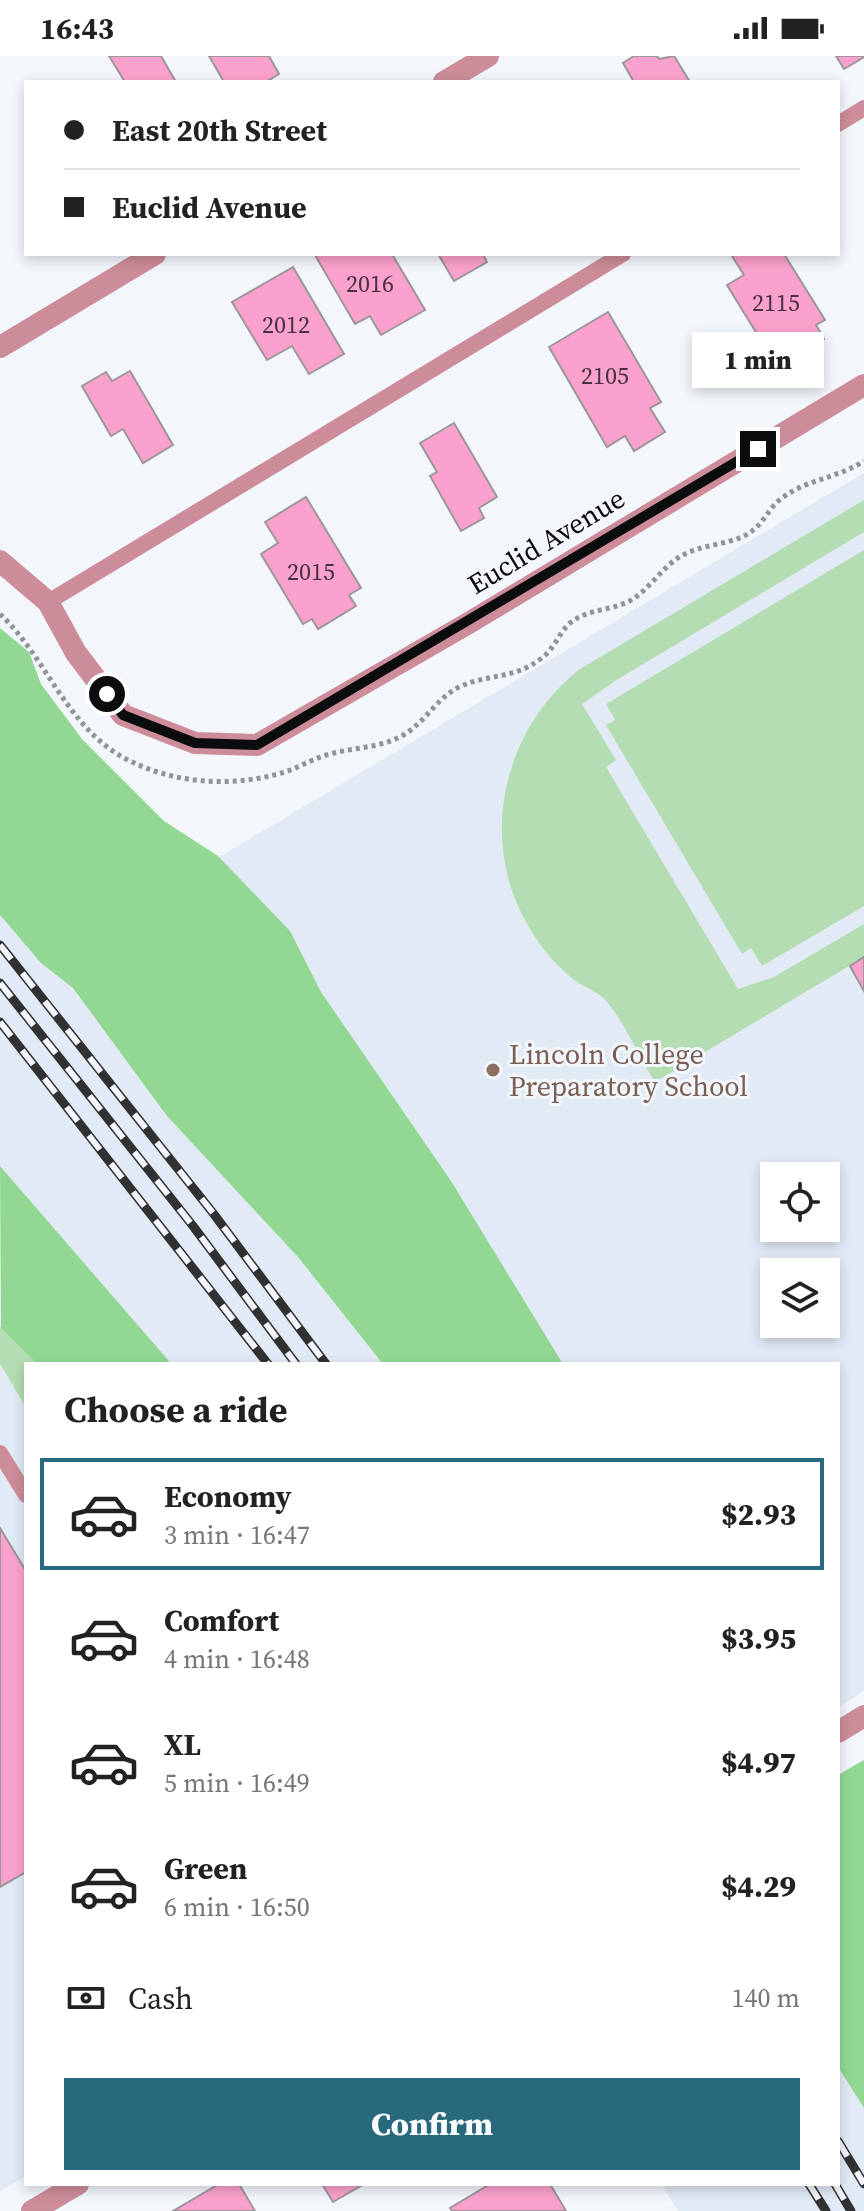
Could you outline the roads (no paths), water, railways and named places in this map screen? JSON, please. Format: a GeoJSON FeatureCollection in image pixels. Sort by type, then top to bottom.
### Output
{"type":"FeatureCollection","features":[{"type":"Feature","properties":{"kind":"street"},"geometry":{"type":"LineString","coordinates":[[447,80],[488,56]]}},
{"type":"Feature","properties":{"kind":"street"},"geometry":{"type":"LineString","coordinates":[[0,347],[152,256]]}},
{"type":"Feature","properties":{"kind":"street","name":"Euclid Avenue"},"geometry":{"type":"LineString","coordinates":[[48,602],[76,653],[123,715],[195,743],[257,745],[467,624],[864,385]]}},
{"type":"Feature","properties":{"kind":"street"},"geometry":{"type":"LineString","coordinates":[[0,561],[48,602]]}},
{"type":"Feature","properties":{"kind":"street"},"geometry":{"type":"LineString","coordinates":[[840,1731],[864,1716]]}},
{"type":"Feature","properties":{"kind":"street"},"geometry":{"type":"LineString","coordinates":[[32,2211],[75,2186]]}},
{"type":"Feature","properties":{"kind":"lane"},"geometry":{"type":"LineString","coordinates":[[840,123],[864,108]]}},
{"type":"Feature","properties":{"kind":"lane"},"geometry":{"type":"LineString","coordinates":[[48,602],[620,256]]}},
{"type":"Feature","properties":{"kind":"lane"},"geometry":{"type":"LineString","coordinates":[[0,1453],[24,1492]]}},
{"type":"Feature","properties":{"kind":"railway"},"geometry":{"type":"LineString","coordinates":[[0,945],[213,1213],[325,1362]]}},
{"type":"Feature","properties":{"kind":"railway"},"geometry":{"type":"LineString","coordinates":[[0,983],[193,1226],[295,1362]]}},
{"type":"Feature","properties":{"kind":"railway"},"geometry":{"type":"LineString","coordinates":[[0,1022],[266,1362]]}},
{"type":"Feature","properties":{"kind":"railway"},"geometry":{"type":"LineString","coordinates":[[840,2144],[864,2184]]}},
{"type":"Feature","properties":{"kind":"railway"},"geometry":{"type":"LineString","coordinates":[[810,2186],[826,2211]]}},
{"type":"Feature","properties":{"kind":"railway"},"geometry":{"type":"LineString","coordinates":[[836,2186],[851,2211]]}},
{"type":"Feature","properties":{"kind":"place","name":"Lincoln College Preparatory School"},"geometry":{"type":"Point","coordinates":[493,1070]}}]}
